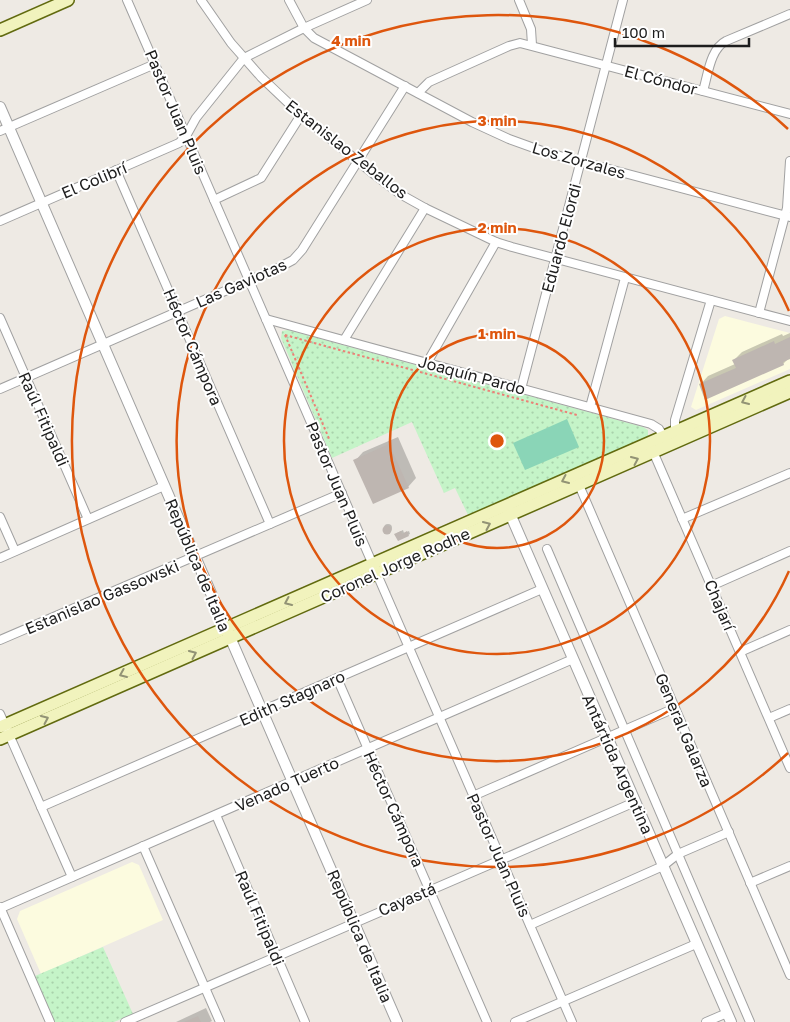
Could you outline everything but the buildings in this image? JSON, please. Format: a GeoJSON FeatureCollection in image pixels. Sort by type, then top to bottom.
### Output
{"type":"FeatureCollection","features":[{"type":"Feature","properties":{"kind":"main road"},"geometry":{"type":"LineString","coordinates":[[0,30],[68,0]]}},
{"type":"Feature","properties":{"kind":"main road","name":"Coronel Jorge Rodhe"},"geometry":{"type":"LineString","coordinates":[[679,436],[790,381]]}},
{"type":"Feature","properties":{"kind":"main road","name":"Coronel Jorge Rodhe"},"geometry":{"type":"LineString","coordinates":[[3,728],[228,633],[666,441],[790,392]]}},
{"type":"Feature","properties":{"kind":"main road","name":"Coronel Jorge Rodhe"},"geometry":{"type":"LineString","coordinates":[[508,510],[579,485],[651,448]]}},
{"type":"Feature","properties":{"kind":"street","name":"Pastor Juan Pluis"},"geometry":{"type":"LineString","coordinates":[[128,0],[572,1022]]}},
{"type":"Feature","properties":{"kind":"street","name":"Estanislao Zeballos"},"geometry":{"type":"LineString","coordinates":[[201,0],[244,58],[301,115],[400,194],[496,242],[555,260],[790,321]]}},
{"type":"Feature","properties":{"kind":"street","name":"Los Zorzales"},"geometry":{"type":"LineString","coordinates":[[289,0],[304,28],[318,40],[472,122],[509,139],[545,152],[788,217]]}},
{"type":"Feature","properties":{"kind":"street"},"geometry":{"type":"LineString","coordinates":[[186,136],[196,118],[244,58],[304,28],[367,0]]}},
{"type":"Feature","properties":{"kind":"street"},"geometry":{"type":"LineString","coordinates":[[418,93],[429,82],[509,46],[520,43],[532,45],[531,29],[519,0]]}},
{"type":"Feature","properties":{"kind":"street","name":"Eduardo Elordi"},"geometry":{"type":"LineString","coordinates":[[521,388],[623,0]]}},
{"type":"Feature","properties":{"kind":"street"},"geometry":{"type":"LineString","coordinates":[[703,91],[713,56],[719,46],[790,14]]}},
{"type":"Feature","properties":{"kind":"street","name":"El Cóndor"},"geometry":{"type":"LineString","coordinates":[[532,45],[790,114]]}},
{"type":"Feature","properties":{"kind":"street"},"geometry":{"type":"LineString","coordinates":[[4,129],[155,64]]}},
{"type":"Feature","properties":{"kind":"street","name":"Las Gaviotas"},"geometry":{"type":"LineString","coordinates":[[0,389],[287,264],[298,255],[405,86]]}},
{"type":"Feature","properties":{"kind":"street","name":"República de Italia"},"geometry":{"type":"LineString","coordinates":[[0,107],[4,129],[42,203],[397,1022]]}},
{"type":"Feature","properties":{"kind":"street"},"geometry":{"type":"LineString","coordinates":[[214,200],[261,178],[301,115]]}},
{"type":"Feature","properties":{"kind":"street","name":"El Colibrí"},"geometry":{"type":"LineString","coordinates":[[0,221],[179,143],[186,136]]}},
{"type":"Feature","properties":{"kind":"street"},"geometry":{"type":"LineString","coordinates":[[759,313],[788,217],[790,162]]}},
{"type":"Feature","properties":{"kind":"street","name":"Héctor Cámpora"},"geometry":{"type":"LineString","coordinates":[[116,170],[270,524]]}},
{"type":"Feature","properties":{"kind":"street"},"geometry":{"type":"LineString","coordinates":[[344,340],[426,208]]}},
{"type":"Feature","properties":{"kind":"street"},"geometry":{"type":"LineString","coordinates":[[428,363],[496,242]]}},
{"type":"Feature","properties":{"kind":"street"},"geometry":{"type":"LineString","coordinates":[[590,407],[625,278]]}},
{"type":"Feature","properties":{"kind":"street"},"geometry":{"type":"LineString","coordinates":[[679,436],[675,425],[676,418],[711,300]]}},
{"type":"Feature","properties":{"kind":"street","name":"Raúl Fitipaldi"},"geometry":{"type":"LineString","coordinates":[[0,318],[88,520]]}},
{"type":"Feature","properties":{"kind":"street","name":"Joaquín Pardo"},"geometry":{"type":"LineString","coordinates":[[266,319],[651,424],[659,428],[666,441]]}},
{"type":"Feature","properties":{"kind":"street","name":"Chajarí"},"geometry":{"type":"LineString","coordinates":[[651,448],[790,768]]}},
{"type":"Feature","properties":{"kind":"street"},"geometry":{"type":"LineString","coordinates":[[682,519],[790,473]]}},
{"type":"Feature","properties":{"kind":"street","name":"General Galarza"},"geometry":{"type":"LineString","coordinates":[[579,485],[790,975]]}},
{"type":"Feature","properties":{"kind":"street"},"geometry":{"type":"LineString","coordinates":[[0,558],[164,486]]}},
{"type":"Feature","properties":{"kind":"street","name":"Estanislao Gassowski"},"geometry":{"type":"LineString","coordinates":[[0,640],[342,493]]}},
{"type":"Feature","properties":{"kind":"street","name":"Antártida Argentina"},"geometry":{"type":"LineString","coordinates":[[508,510],[729,1018]]}},
{"type":"Feature","properties":{"kind":"street"},"geometry":{"type":"LineString","coordinates":[[0,517],[15,551]]}},
{"type":"Feature","properties":{"kind":"street"},"geometry":{"type":"LineString","coordinates":[[547,549],[750,1022]]}},
{"type":"Feature","properties":{"kind":"street"},"geometry":{"type":"LineString","coordinates":[[711,586],[790,551]]}},
{"type":"Feature","properties":{"kind":"street","name":"Edith Stagnaro"},"geometry":{"type":"LineString","coordinates":[[41,807],[542,589]]}},
{"type":"Feature","properties":{"kind":"street"},"geometry":{"type":"LineString","coordinates":[[740,652],[790,630]]}},
{"type":"Feature","properties":{"kind":"street","name":"Venado Tuerto"},"geometry":{"type":"LineString","coordinates":[[0,907],[573,659]]}},
{"type":"Feature","properties":{"kind":"street","name":"Héctor Cámpora"},"geometry":{"type":"LineString","coordinates":[[337,678],[487,1022]]}},
{"type":"Feature","properties":{"kind":"street"},"geometry":{"type":"LineString","coordinates":[[473,796],[675,708]]}},
{"type":"Feature","properties":{"kind":"street"},"geometry":{"type":"LineString","coordinates":[[769,718],[790,709]]}},
{"type":"Feature","properties":{"kind":"street"},"geometry":{"type":"LineString","coordinates":[[3,728],[72,877]]}},
{"type":"Feature","properties":{"kind":"street","name":"Cayastá"},"geometry":{"type":"LineString","coordinates":[[125,1022],[635,802]]}},
{"type":"Feature","properties":{"kind":"street","name":"Raúl Fitipaldi"},"geometry":{"type":"LineString","coordinates":[[216,815],[306,1022]]}},
{"type":"Feature","properties":{"kind":"street"},"geometry":{"type":"LineString","coordinates":[[530,925],[663,866],[678,854],[729,832]]}},
{"type":"Feature","properties":{"kind":"street"},"geometry":{"type":"LineString","coordinates":[[143,846],[220,1022]]}},
{"type":"Feature","properties":{"kind":"street"},"geometry":{"type":"LineString","coordinates":[[750,883],[790,866]]}},
{"type":"Feature","properties":{"kind":"street"},"geometry":{"type":"LineString","coordinates":[[0,907],[50,1022]]}},
{"type":"Feature","properties":{"kind":"street"},"geometry":{"type":"LineString","coordinates":[[515,1022],[696,944]]}},
{"type":"Feature","properties":{"kind":"street"},"geometry":{"type":"LineString","coordinates":[[706,1022],[729,1018]]}},
{"type":"Feature","properties":{"kind":"path"},"geometry":{"type":"LineString","coordinates":[[330,441],[285,335],[577,415]]}},
{"type":"Feature","properties":{"kind":"shaded area"},"geometry":{"type":"Polygon","coordinates":[[[725,316],[790,333],[790,369],[696,410],[691,407],[719,319],[725,316]]]}},
{"type":"Feature","properties":{"kind":"shaded area"},"geometry":{"type":"Polygon","coordinates":[[[132,862],[139,865],[163,920],[41,974],[17,919],[20,911],[132,862]]]}},
{"type":"Feature","properties":{"kind":"green space"},"geometry":{"type":"Polygon","coordinates":[[[288,330],[643,427],[648,430],[648,438],[469,517],[455,488],[444,493],[412,422],[332,458],[281,338],[282,331],[288,330]]]}},
{"type":"Feature","properties":{"kind":"green space"},"geometry":{"type":"Polygon","coordinates":[[[567,419],[579,447],[525,470],[513,443],[567,419]]]}},
{"type":"Feature","properties":{"kind":"green space"},"geometry":{"type":"Polygon","coordinates":[[[103,947],[133,1014],[114,1022],[55,1022],[35,976],[103,947]]]}}]}
